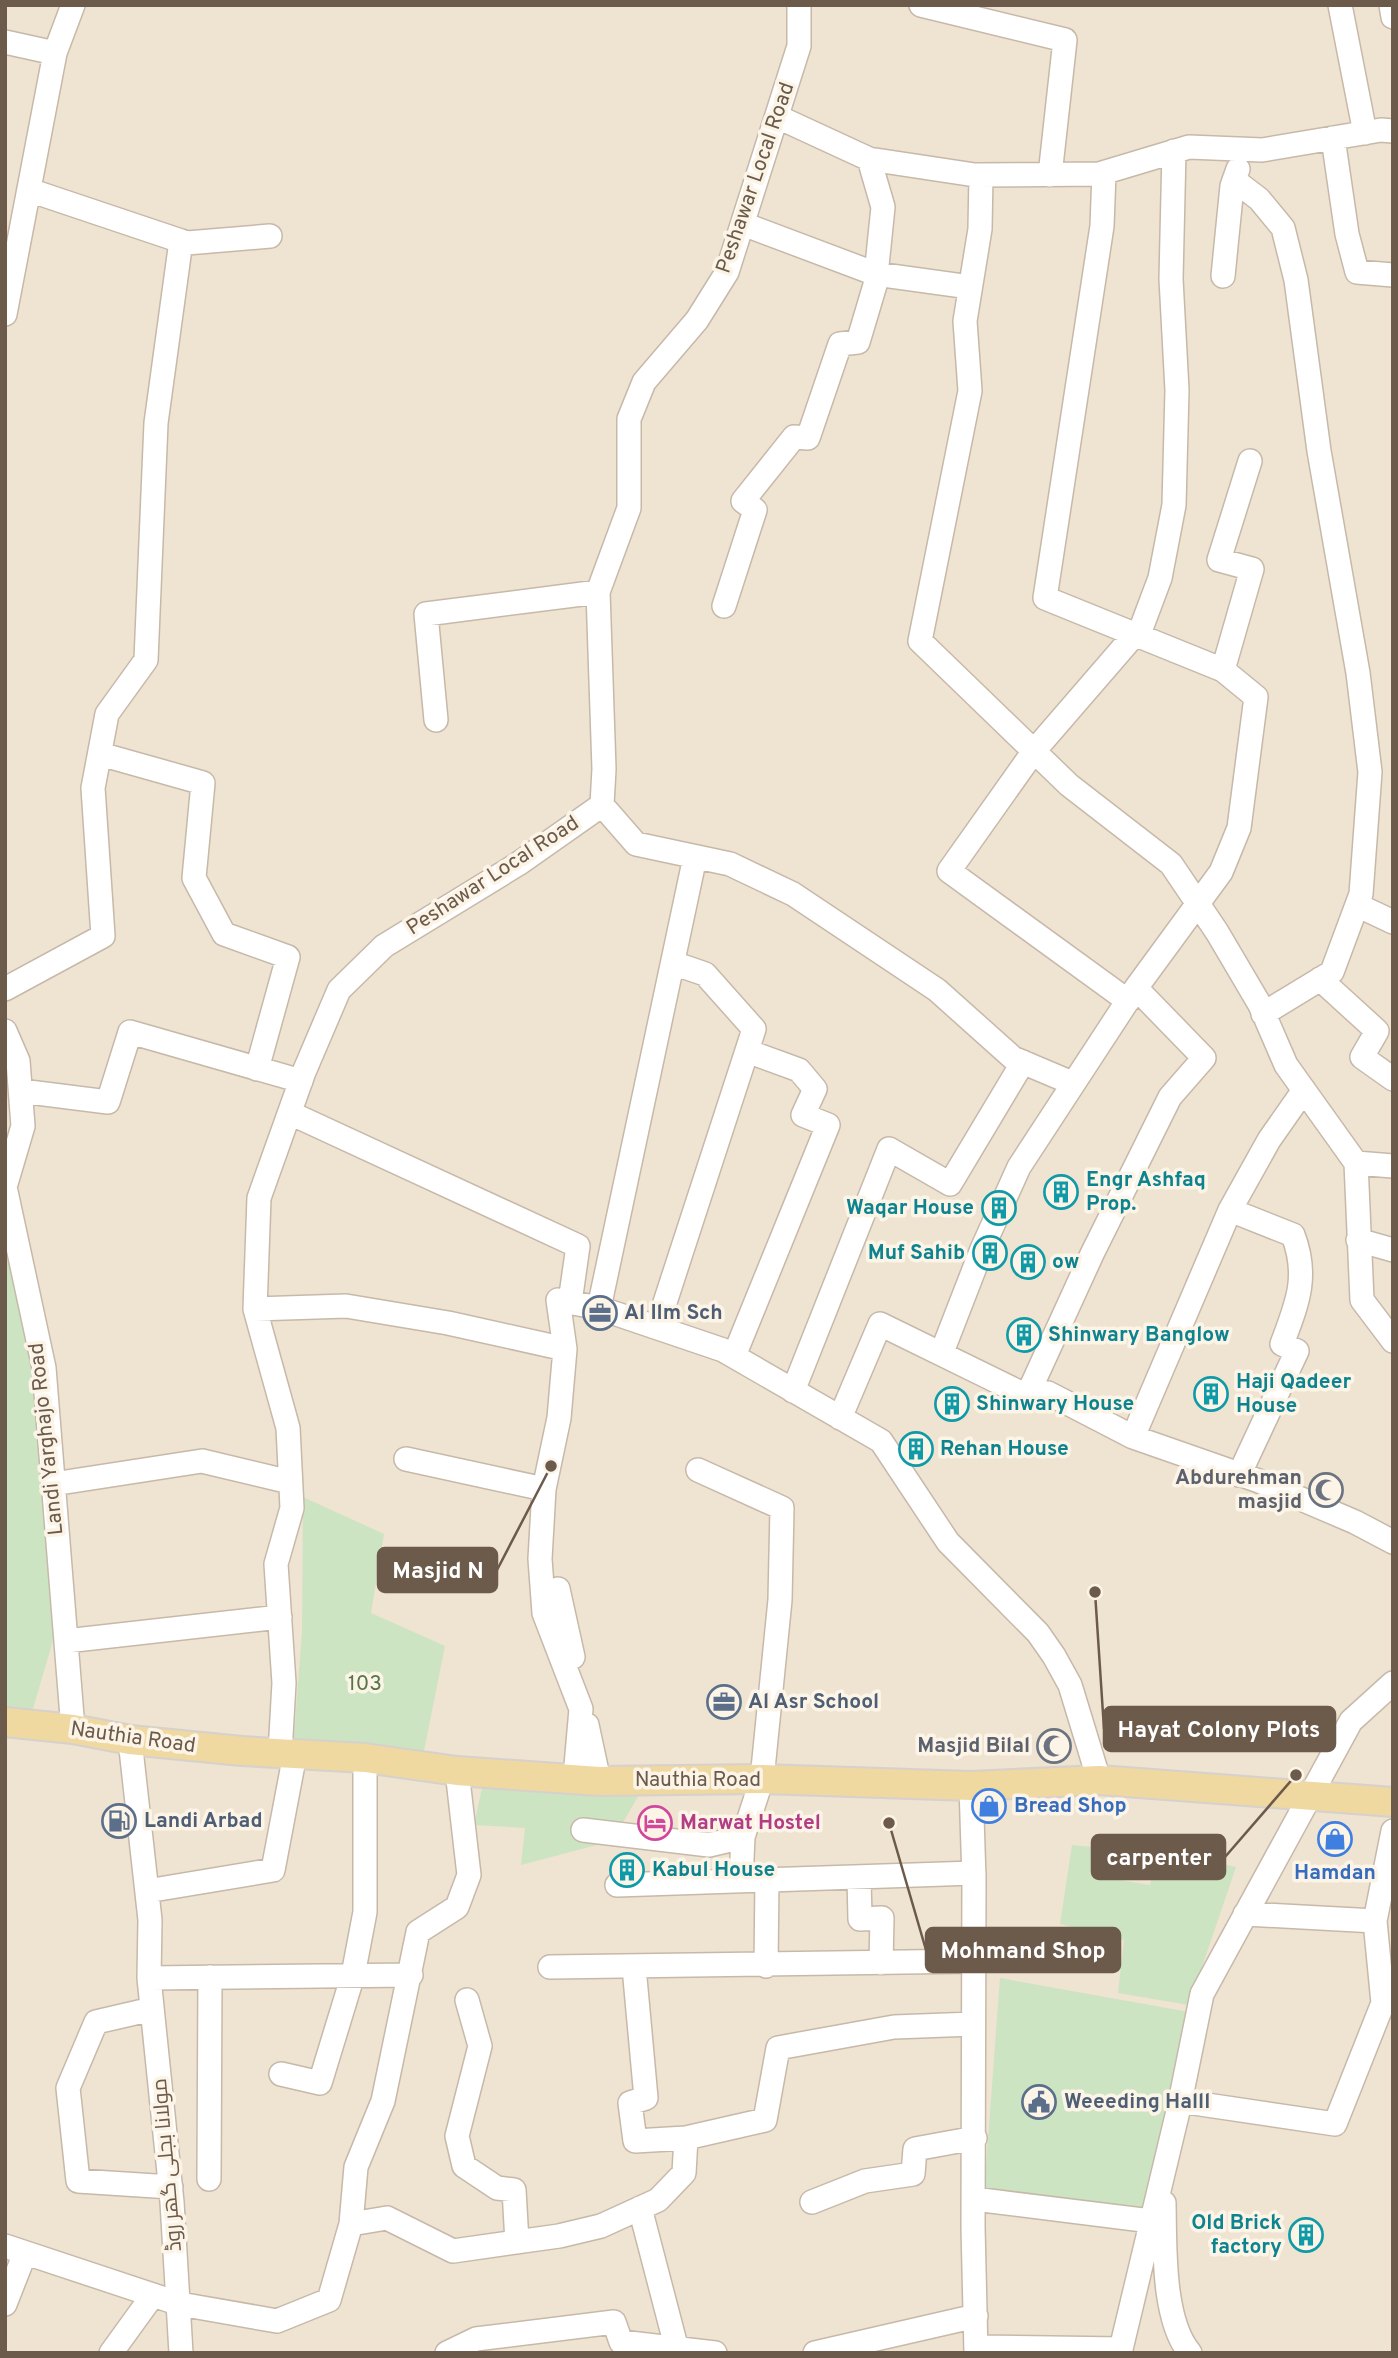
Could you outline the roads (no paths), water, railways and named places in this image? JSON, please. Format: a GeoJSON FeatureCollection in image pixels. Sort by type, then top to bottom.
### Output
{"type":"FeatureCollection","features":[{"type":"Feature","properties":{"kind":"main road","name":"Nauthia Road"},"geometry":{"type":"LineString","coordinates":[[5,1722],[73,1729],[130,1740],[365,1758],[457,1771],[587,1779],[762,1779],[971,1786],[1099,1780],[1393,1802]]}},
{"type":"Feature","properties":{"kind":"street"},"geometry":{"type":"LineString","coordinates":[[5,314],[55,53],[73,5]]}},
{"type":"Feature","properties":{"kind":"street","name":"Peshawar Local Road"},"geometry":{"type":"LineString","coordinates":[[146,1891],[273,1870],[288,1754],[276,1564],[292,1508],[288,1428],[255,1309],[259,1198],[301,1081],[339,990],[384,946],[518,864],[602,805],[604,769],[598,592],[629,508],[629,419],[643,383],[697,320],[721,282],[743,224],[799,46],[799,5]]}},
{"type":"Feature","properties":{"kind":"street"},"geometry":{"type":"LineString","coordinates":[[921,5],[964,10],[1065,40],[1050,174]]}},
{"type":"Feature","properties":{"kind":"street"},"geometry":{"type":"LineString","coordinates":[[1340,5],[1365,133]]}},
{"type":"Feature","properties":{"kind":"street"},"geometry":{"type":"LineString","coordinates":[[1391,5],[1393,17]]}},
{"type":"Feature","properties":{"kind":"street"},"geometry":{"type":"LineString","coordinates":[[5,43],[55,53]]}},
{"type":"Feature","properties":{"kind":"street"},"geometry":{"type":"LineString","coordinates":[[778,117],[869,159],[981,175],[1104,173],[1189,147],[1262,150],[1393,131]]}},
{"type":"Feature","properties":{"kind":"street"},"geometry":{"type":"LineString","coordinates":[[1333,138],[1347,234],[1357,272],[1393,275]]}},
{"type":"Feature","properties":{"kind":"street"},"geometry":{"type":"LineString","coordinates":[[1223,276],[1234,180],[1245,150]]}},
{"type":"Feature","properties":{"kind":"street"},"geometry":{"type":"LineString","coordinates":[[1027,1396],[1091,1254],[1170,1097],[1204,1058],[1132,995],[949,870],[1034,751],[1142,626],[1160,578],[1174,505],[1177,390],[1171,279],[1174,151]]}},
{"type":"Feature","properties":{"kind":"street"},"geometry":{"type":"LineString","coordinates":[[724,606],[755,510],[743,501],[794,437],[808,438],[840,344],[858,342],[876,274],[883,207],[869,159]]}},
{"type":"Feature","properties":{"kind":"street"},"geometry":{"type":"LineString","coordinates":[[942,1352],[982,1250],[1019,1167],[1132,995],[1221,872],[1239,828],[1256,697],[1223,670],[1045,598],[1102,226],[1104,173]]}},
{"type":"Feature","properties":{"kind":"street"},"geometry":{"type":"LineString","coordinates":[[981,175],[980,229],[965,321],[970,391],[920,641],[1069,785],[1171,864],[1198,904],[1263,1014],[1286,1065],[1356,1163],[1362,1300],[1393,1340]]}},
{"type":"Feature","properties":{"kind":"street"},"geometry":{"type":"LineString","coordinates":[[1234,180],[1259,199],[1283,228],[1296,280],[1319,451],[1357,673],[1370,772],[1361,894],[1332,972],[1263,1014]]}},
{"type":"Feature","properties":{"kind":"street"},"geometry":{"type":"LineString","coordinates":[[29,190],[187,243],[270,236]]}},
{"type":"Feature","properties":{"kind":"street"},"geometry":{"type":"LineString","coordinates":[[743,224],[876,274],[970,288]]}},
{"type":"Feature","properties":{"kind":"street"},"geometry":{"type":"LineString","coordinates":[[5,989],[103,936],[93,789],[107,714],[146,660],[156,423],[181,241]]}},
{"type":"Feature","properties":{"kind":"street"},"geometry":{"type":"LineString","coordinates":[[1223,670],[1252,569],[1219,560],[1250,461]]}},
{"type":"Feature","properties":{"kind":"street"},"geometry":{"type":"LineString","coordinates":[[436,720],[426,614],[598,592]]}},
{"type":"Feature","properties":{"kind":"street"},"geometry":{"type":"LineString","coordinates":[[100,754],[203,783],[194,878],[224,934],[288,957],[257,1069]]}},
{"type":"Feature","properties":{"kind":"street"},"geometry":{"type":"LineString","coordinates":[[602,805],[636,844],[730,864],[793,894],[937,990],[1013,1058],[1072,1083]]}},
{"type":"Feature","properties":{"kind":"street"},"geometry":{"type":"LineString","coordinates":[[599,1308],[695,857]]}},
{"type":"Feature","properties":{"kind":"street"},"geometry":{"type":"LineString","coordinates":[[1357,905],[1393,922]]}},
{"type":"Feature","properties":{"kind":"street"},"geometry":{"type":"LineString","coordinates":[[657,1327],[754,1029],[705,974],[673,963]]}},
{"type":"Feature","properties":{"kind":"street"},"geometry":{"type":"LineString","coordinates":[[1320,979],[1377,1031],[1362,1057],[1393,1079]]}},
{"type":"Feature","properties":{"kind":"street","name":"Landi Yarghajo Road"},"geometry":{"type":"LineString","coordinates":[[5,1031],[18,1061],[23,1126],[5,1187],[44,1368],[73,1729]]}},
{"type":"Feature","properties":{"kind":"street"},"geometry":{"type":"LineString","coordinates":[[21,1091],[108,1102],[130,1032],[301,1081]]}},
{"type":"Feature","properties":{"kind":"street"},"geometry":{"type":"LineString","coordinates":[[734,1356],[828,1125],[803,1115],[815,1089],[799,1070],[747,1051]]}},
{"type":"Feature","properties":{"kind":"street"},"geometry":{"type":"LineString","coordinates":[[793,1391],[889,1150],[950,1184],[1023,1062]]}},
{"type":"Feature","properties":{"kind":"street"},"geometry":{"type":"LineString","coordinates":[[1133,1437],[1230,1210],[1269,1140],[1304,1090]]}},
{"type":"Feature","properties":{"kind":"street"},"geometry":{"type":"LineString","coordinates":[[290,1113],[578,1246],[570,1302]]}},
{"type":"Feature","properties":{"kind":"street"},"geometry":{"type":"LineString","coordinates":[[1356,1163],[1393,1166]]}},
{"type":"Feature","properties":{"kind":"street"},"geometry":{"type":"LineString","coordinates":[[1230,1210],[1293,1235],[1302,1259],[1299,1297],[1282,1344],[1297,1350],[1239,1475]]}},
{"type":"Feature","properties":{"kind":"street"},"geometry":{"type":"LineString","coordinates":[[1358,1240],[1393,1250]]}},
{"type":"Feature","properties":{"kind":"street"},"geometry":{"type":"LineString","coordinates":[[587,1779],[581,1709],[544,1613],[540,1559],[544,1489],[559,1418],[565,1349],[558,1300],[599,1308],[734,1356],[881,1441],[948,1542],[1038,1633],[1070,1685],[1099,1780]]}},
{"type":"Feature","properties":{"kind":"street"},"geometry":{"type":"LineString","coordinates":[[255,1309],[346,1306],[448,1323],[565,1349]]}},
{"type":"Feature","properties":{"kind":"street"},"geometry":{"type":"LineString","coordinates":[[840,1418],[880,1324],[942,1352],[1027,1396],[1048,1393],[1133,1437],[1259,1481],[1393,1542]]}},
{"type":"Feature","properties":{"kind":"street"},"geometry":{"type":"LineString","coordinates":[[406,1459],[544,1489]]}},
{"type":"Feature","properties":{"kind":"street"},"geometry":{"type":"LineString","coordinates":[[53,1484],[202,1461],[290,1482]]}},
{"type":"Feature","properties":{"kind":"street"},"geometry":{"type":"LineString","coordinates":[[698,1470],[782,1508],[780,1600],[762,1779],[743,1837],[741,1880]]}},
{"type":"Feature","properties":{"kind":"street"},"geometry":{"type":"LineString","coordinates":[[558,1588],[587,1779]]}},
{"type":"Feature","properties":{"kind":"street"},"geometry":{"type":"LineString","coordinates":[[66,1641],[280,1617]]}},
{"type":"Feature","properties":{"kind":"street"},"geometry":{"type":"LineString","coordinates":[[971,1786],[975,1961],[972,2024],[976,2350],[1121,2349],[1180,2101],[1202,1994],[1351,1721],[1393,1683]]}},
{"type":"Feature","properties":{"kind":"street","name":"مولانا بجلی گھر روڈ"},"geometry":{"type":"LineString","coordinates":[[130,1740],[146,1891],[149,1978],[171,2187],[181,2353]]}},
{"type":"Feature","properties":{"kind":"street"},"geometry":{"type":"LineString","coordinates":[[281,2074],[320,2083],[354,1976],[365,1912],[365,1758]]}},
{"type":"Feature","properties":{"kind":"street"},"geometry":{"type":"LineString","coordinates":[[5,2304],[15,2249],[180,2304],[277,2321],[329,2300],[351,2224],[356,2167],[383,2101],[418,1932],[457,1907],[469,1875],[457,1771]]}},
{"type":"Feature","properties":{"kind":"street"},"geometry":{"type":"LineString","coordinates":[[583,1830],[709,1845],[743,1837]]}},
{"type":"Feature","properties":{"kind":"street"},"geometry":{"type":"LineString","coordinates":[[1180,2101],[1335,2124],[1383,2003],[1375,1921],[1393,1832]]}},
{"type":"Feature","properties":{"kind":"street"},"geometry":{"type":"LineString","coordinates":[[617,1885],[974,1873]]}},
{"type":"Feature","properties":{"kind":"street"},"geometry":{"type":"LineString","coordinates":[[859,1878],[860,1919],[882,1918],[881,1964]]}},
{"type":"Feature","properties":{"kind":"street"},"geometry":{"type":"LineString","coordinates":[[766,1966],[767,1879]]}},
{"type":"Feature","properties":{"kind":"street"},"geometry":{"type":"LineString","coordinates":[[1245,1914],[1375,1921]]}},
{"type":"Feature","properties":{"kind":"street"},"geometry":{"type":"LineString","coordinates":[[550,1967],[975,1961]]}},
{"type":"Feature","properties":{"kind":"street"},"geometry":{"type":"LineString","coordinates":[[634,1966],[646,2098],[630,2103],[635,2141],[686,2138],[765,2120],[778,2048],[894,2027],[972,2024]]}},
{"type":"Feature","properties":{"kind":"street"},"geometry":{"type":"LineString","coordinates":[[149,1978],[411,1975]]}},
{"type":"Feature","properties":{"kind":"street"},"geometry":{"type":"LineString","coordinates":[[209,2179],[210,1977]]}},
{"type":"Feature","properties":{"kind":"street"},"geometry":{"type":"LineString","coordinates":[[467,2000],[480,2046],[457,2136],[464,2166],[497,2188],[514,2190],[517,2242]]}},
{"type":"Feature","properties":{"kind":"street"},"geometry":{"type":"LineString","coordinates":[[152,2009],[96,2022],[68,2088],[78,2181],[171,2187]]}},
{"type":"Feature","properties":{"kind":"street"},"geometry":{"type":"LineString","coordinates":[[351,2224],[387,2218],[453,2251],[601,2226],[658,2200],[684,2173],[686,2138]]}},
{"type":"Feature","properties":{"kind":"street"},"geometry":{"type":"LineString","coordinates":[[812,2202],[865,2181],[913,2174],[915,2149],[975,2138]]}},
{"type":"Feature","properties":{"kind":"street"},"geometry":{"type":"LineString","coordinates":[[1163,2172],[1166,2279],[1181,2343],[1189,2353]]}},
{"type":"Feature","properties":{"kind":"street"},"geometry":{"type":"LineString","coordinates":[[974,2199],[1151,2221]]}},
{"type":"Feature","properties":{"kind":"street"},"geometry":{"type":"LineString","coordinates":[[640,2208],[676,2347]]}},
{"type":"Feature","properties":{"kind":"street"},"geometry":{"type":"LineString","coordinates":[[111,2353],[153,2295]]}},
{"type":"Feature","properties":{"kind":"street"},"geometry":{"type":"LineString","coordinates":[[815,2353],[976,2316]]}},
{"type":"Feature","properties":{"kind":"street"},"geometry":{"type":"LineString","coordinates":[[447,2353],[476,2339],[614,2322],[621,2342],[715,2353]]}},
{"type":"Feature","properties":{"kind":"place","name":"Engr Ashfaq Prop."},"geometry":{"type":"Point","coordinates":[1061,1192]}},
{"type":"Feature","properties":{"kind":"place","name":"Waqar House"},"geometry":{"type":"Point","coordinates":[999,1208]}},
{"type":"Feature","properties":{"kind":"place","name":"Muf Sahib"},"geometry":{"type":"Point","coordinates":[990,1253]}},
{"type":"Feature","properties":{"kind":"place","name":"ow"},"geometry":{"type":"Point","coordinates":[1028,1262]}},
{"type":"Feature","properties":{"kind":"place","name":"Al Ilm Sch"},"geometry":{"type":"Point","coordinates":[600,1313]}},
{"type":"Feature","properties":{"kind":"place","name":"Shinwary Banglow"},"geometry":{"type":"Point","coordinates":[1024,1335]}},
{"type":"Feature","properties":{"kind":"place","name":"Haji Qadeer House"},"geometry":{"type":"Point","coordinates":[1211,1394]}},
{"type":"Feature","properties":{"kind":"place","name":"Shinwary House"},"geometry":{"type":"Point","coordinates":[952,1404]}},
{"type":"Feature","properties":{"kind":"place","name":"Rehan House"},"geometry":{"type":"Point","coordinates":[916,1449]}},
{"type":"Feature","properties":{"kind":"place","name":"Masjid N"},"geometry":{"type":"Point","coordinates":[551,1466]}},
{"type":"Feature","properties":{"kind":"place","name":"Abdurehman masjid"},"geometry":{"type":"Point","coordinates":[1326,1490]}},
{"type":"Feature","properties":{"kind":"place","name":"Hayat Colony Plots"},"geometry":{"type":"Point","coordinates":[1095,1592]}},
{"type":"Feature","properties":{"kind":"place","name":"Al Asr School"},"geometry":{"type":"Point","coordinates":[724,1702]}},
{"type":"Feature","properties":{"kind":"place","name":"Masjid Bilal"},"geometry":{"type":"Point","coordinates":[1054,1746]}},
{"type":"Feature","properties":{"kind":"place","name":"carpenter"},"geometry":{"type":"Point","coordinates":[1296,1775]}},
{"type":"Feature","properties":{"kind":"place","name":"Bread Shop"},"geometry":{"type":"Point","coordinates":[989,1806]}},
{"type":"Feature","properties":{"kind":"place","name":"Landi Arbad"},"geometry":{"type":"Point","coordinates":[119,1821]}},
{"type":"Feature","properties":{"kind":"place","name":"Marwat Hostel"},"geometry":{"type":"Point","coordinates":[655,1823]}},
{"type":"Feature","properties":{"kind":"place","name":"Mohmand Shop"},"geometry":{"type":"Point","coordinates":[889,1823]}},
{"type":"Feature","properties":{"kind":"place","name":"Hamdan"},"geometry":{"type":"Point","coordinates":[1335,1839]}},
{"type":"Feature","properties":{"kind":"place","name":"Kabul House"},"geometry":{"type":"Point","coordinates":[627,1870]}},
{"type":"Feature","properties":{"kind":"place","name":"Weeeding Halll"},"geometry":{"type":"Point","coordinates":[1039,2102]}},
{"type":"Feature","properties":{"kind":"place","name":"Old Brick factory"},"geometry":{"type":"Point","coordinates":[1306,2235]}},
{"type":"Feature","properties":{"kind":"park label","name":"103"},"geometry":{"type":"Point","coordinates":[365,1684]}}]}
